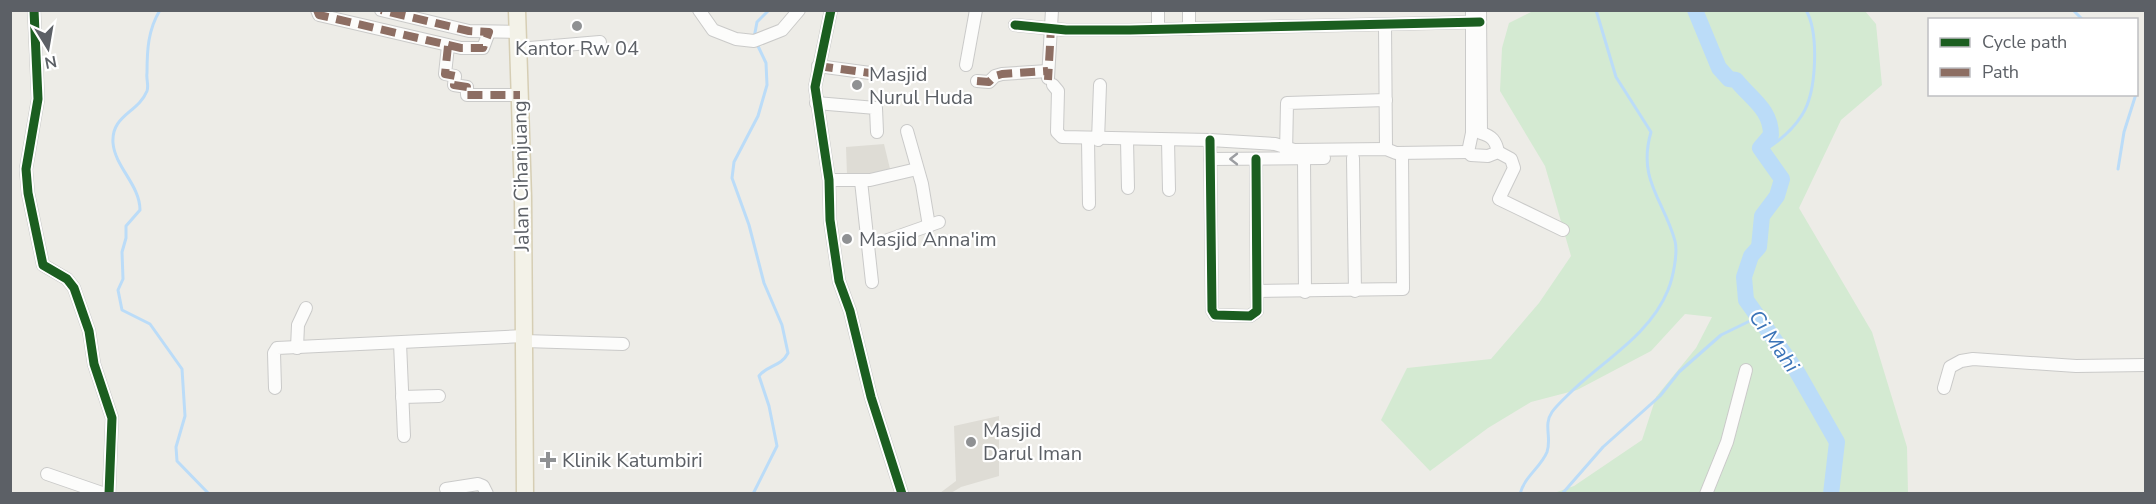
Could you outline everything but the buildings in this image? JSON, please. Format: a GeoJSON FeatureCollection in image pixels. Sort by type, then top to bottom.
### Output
{"type":"FeatureCollection","features":[{"type":"Feature","properties":{"kind":"main road","name":"Jalan Cihanjuang"},"geometry":{"type":"LineString","coordinates":[[517,10],[525,494]]}},
{"type":"Feature","properties":{"kind":"street"},"geometry":{"type":"LineString","coordinates":[[34,10],[38,99],[27,155],[28,193],[43,265],[67,279],[74,288],[89,331],[99,380],[107,397],[112,418],[107,494],[47,474]]}},
{"type":"Feature","properties":{"kind":"street"},"geometry":{"type":"LineString","coordinates":[[317,10],[319,15],[398,32],[448,46],[483,48],[489,32]]}},
{"type":"Feature","properties":{"kind":"street"},"geometry":{"type":"LineString","coordinates":[[381,10],[518,40],[600,42]]}},
{"type":"Feature","properties":{"kind":"street"},"geometry":{"type":"LineString","coordinates":[[699,10],[714,30],[736,39],[754,41],[782,30],[799,10]]}},
{"type":"Feature","properties":{"kind":"street"},"geometry":{"type":"LineString","coordinates":[[831,10],[818,66],[816,103],[829,180],[830,220],[839,281],[850,311],[871,398],[902,494]]}},
{"type":"Feature","properties":{"kind":"street"},"geometry":{"type":"LineString","coordinates":[[966,65],[976,10]]}},
{"type":"Feature","properties":{"kind":"street"},"geometry":{"type":"LineString","coordinates":[[1052,10],[1050,78],[1058,91],[1058,132],[1062,137],[1093,140],[1210,140],[1275,144],[1286,154],[1304,159],[1386,157],[1395,151]]}},
{"type":"Feature","properties":{"kind":"street"},"geometry":{"type":"LineString","coordinates":[[1158,10],[1158,25]]}},
{"type":"Feature","properties":{"kind":"street"},"geometry":{"type":"LineString","coordinates":[[1189,10],[1189,29]]}},
{"type":"Feature","properties":{"kind":"street"},"geometry":{"type":"LineString","coordinates":[[1015,25],[1066,30],[1189,29],[1385,25],[1476,16],[1477,133],[1468,152]]}},
{"type":"Feature","properties":{"kind":"street"},"geometry":{"type":"LineString","coordinates":[[1257,291],[1403,290],[1395,151],[1386,100],[1385,25]]}},
{"type":"Feature","properties":{"kind":"street"},"geometry":{"type":"LineString","coordinates":[[448,46],[445,75],[455,76],[454,85],[467,87],[467,95],[519,95]]}},
{"type":"Feature","properties":{"kind":"street"},"geometry":{"type":"LineString","coordinates":[[818,66],[870,73]]}},
{"type":"Feature","properties":{"kind":"street"},"geometry":{"type":"LineString","coordinates":[[976,81],[989,82],[995,76],[1002,74],[1029,74],[1050,78]]}},
{"type":"Feature","properties":{"kind":"street"},"geometry":{"type":"LineString","coordinates":[[1089,204],[1093,140],[1100,85]]}},
{"type":"Feature","properties":{"kind":"street"},"geometry":{"type":"LineString","coordinates":[[1286,154],[1287,103],[1386,100]]}},
{"type":"Feature","properties":{"kind":"street"},"geometry":{"type":"LineString","coordinates":[[816,103],[876,108],[877,132]]}},
{"type":"Feature","properties":{"kind":"street"},"geometry":{"type":"LineString","coordinates":[[885,241],[934,224],[907,131]]}},
{"type":"Feature","properties":{"kind":"street"},"geometry":{"type":"LineString","coordinates":[[1477,133],[1490,136],[1496,143],[1498,152],[1511,159],[1514,168],[1499,199],[1563,230]]}},
{"type":"Feature","properties":{"kind":"street"},"geometry":{"type":"LineString","coordinates":[[1127,140],[1128,188]]}},
{"type":"Feature","properties":{"kind":"street"},"geometry":{"type":"LineString","coordinates":[[1168,140],[1170,190]]}},
{"type":"Feature","properties":{"kind":"street"},"geometry":{"type":"LineString","coordinates":[[1210,140],[1213,313],[1220,316],[1254,315],[1257,309],[1256,159]]}},
{"type":"Feature","properties":{"kind":"street"},"geometry":{"type":"LineString","coordinates":[[1210,159],[1256,159],[1286,154],[1395,151],[1468,152],[1471,155],[1488,156],[1498,152]]}},
{"type":"Feature","properties":{"kind":"street"},"geometry":{"type":"LineString","coordinates":[[1353,158],[1355,291]]}},
{"type":"Feature","properties":{"kind":"street"},"geometry":{"type":"LineString","coordinates":[[1304,159],[1305,292]]}},
{"type":"Feature","properties":{"kind":"street"},"geometry":{"type":"LineString","coordinates":[[829,180],[855,178],[861,181],[917,169]]}},
{"type":"Feature","properties":{"kind":"street"},"geometry":{"type":"LineString","coordinates":[[861,181],[872,282]]}},
{"type":"Feature","properties":{"kind":"street"},"geometry":{"type":"LineString","coordinates":[[297,348],[299,323],[306,308]]}},
{"type":"Feature","properties":{"kind":"street"},"geometry":{"type":"LineString","coordinates":[[275,388],[274,349],[524,338],[623,344]]}},
{"type":"Feature","properties":{"kind":"street"},"geometry":{"type":"LineString","coordinates":[[399,343],[404,436]]}},
{"type":"Feature","properties":{"kind":"street"},"geometry":{"type":"LineString","coordinates":[[1944,388],[1950,367],[1961,361],[1973,359],[2076,366],[2145,365]]}},
{"type":"Feature","properties":{"kind":"street"},"geometry":{"type":"LineString","coordinates":[[1706,494],[1727,442],[1746,370]]}},
{"type":"Feature","properties":{"kind":"street"},"geometry":{"type":"LineString","coordinates":[[402,397],[439,396]]}},
{"type":"Feature","properties":{"kind":"street"},"geometry":{"type":"LineString","coordinates":[[446,489],[478,484],[483,486],[487,494]]}},
{"type":"Feature","properties":{"kind":"shaded area"},"geometry":{"type":"Polygon","coordinates":[[[884,144],[891,173],[869,177],[867,173],[847,175],[846,147],[884,144]]]}},
{"type":"Feature","properties":{"kind":"shaded area"},"geometry":{"type":"Polygon","coordinates":[[[999,416],[999,476],[961,487],[951,493],[940,493],[956,481],[954,426],[999,416]]]}},
{"type":"Feature","properties":{"kind":"green space"},"geometry":{"type":"Polygon","coordinates":[[[1535,10],[1865,11],[1876,24],[1882,85],[1841,120],[1799,208],[1872,332],[1907,447],[1908,493],[1554,493],[1574,486],[1642,440],[1656,397],[1696,348],[1712,317],[1685,314],[1651,351],[1577,390],[1531,402],[1488,428],[1430,471],[1381,420],[1407,368],[1491,359],[1539,303],[1571,256],[1545,166],[1500,91],[1502,48],[1509,23],[1535,10]]]}},
{"type":"Feature","properties":{"kind":"waterway"},"geometry":{"type":"LineString","coordinates":[[160,10],[149,40],[147,91],[138,104],[116,126],[114,134],[115,152],[136,192],[140,210],[126,226],[126,238],[122,252],[123,279],[118,290],[122,310],[150,324],[182,369],[185,416],[176,447],[177,461],[209,494]]}},
{"type":"Feature","properties":{"kind":"waterway"},"geometry":{"type":"LineString","coordinates":[[754,38],[757,22],[769,10]]}},
{"type":"Feature","properties":{"kind":"waterway"},"geometry":{"type":"LineString","coordinates":[[1520,494],[1525,482],[1547,452],[1548,422],[1552,412],[1584,380],[1638,334],[1660,306],[1672,279],[1676,252],[1675,241],[1654,189],[1647,164],[1651,132],[1616,77],[1596,10]]}},
{"type":"Feature","properties":{"kind":"waterway","name":"Ci Mahi"},"geometry":{"type":"LineString","coordinates":[[1695,10],[1719,68],[1729,79],[1736,80],[1768,118],[1771,135],[1760,148],[1782,179],[1777,196],[1762,216],[1759,247],[1751,256],[1744,277],[1746,300],[1796,370],[1837,442],[1831,494]]}},
{"type":"Feature","properties":{"kind":"waterway"},"geometry":{"type":"LineString","coordinates":[[1761,152],[1789,131],[1807,105],[1813,78],[1814,47],[1813,33],[1806,10]]}},
{"type":"Feature","properties":{"kind":"waterway"},"geometry":{"type":"LineString","coordinates":[[2073,10],[2081,18]]}},
{"type":"Feature","properties":{"kind":"waterway"},"geometry":{"type":"LineString","coordinates":[[753,494],[777,446],[769,406],[759,376],[782,361],[788,353],[782,325],[764,283],[749,225],[732,178],[734,162],[758,116],[767,85],[766,63],[757,44]]}},
{"type":"Feature","properties":{"kind":"waterway"},"geometry":{"type":"LineString","coordinates":[[2118,169],[2124,132],[2135,96]]}},
{"type":"Feature","properties":{"kind":"waterway"},"geometry":{"type":"LineString","coordinates":[[1562,494],[1603,447],[1660,396],[1679,372],[1721,335],[1758,317]]}},
{"type":"Feature","properties":{"kind":"marked path"},"geometry":{"type":"LineString","coordinates":[[317,10],[319,15],[461,48],[483,48],[489,32],[469,31],[381,10]]}},
{"type":"Feature","properties":{"kind":"marked path"},"geometry":{"type":"LineString","coordinates":[[1046,27],[1051,28],[1048,80]]}},
{"type":"Feature","properties":{"kind":"marked path"},"geometry":{"type":"LineString","coordinates":[[448,46],[445,74],[455,76],[454,85],[467,87],[467,95],[520,95]]}},
{"type":"Feature","properties":{"kind":"marked path"},"geometry":{"type":"LineString","coordinates":[[818,66],[870,73]]}},
{"type":"Feature","properties":{"kind":"marked path"},"geometry":{"type":"LineString","coordinates":[[977,81],[989,82],[995,76],[1002,74],[1048,71]]}},
{"type":"Feature","properties":{"kind":"cycle path"},"geometry":{"type":"LineString","coordinates":[[34,10],[38,99],[26,169],[28,193],[43,265],[67,279],[74,288],[89,331],[94,364],[112,418],[109,494]]}},
{"type":"Feature","properties":{"kind":"cycle path"},"geometry":{"type":"LineString","coordinates":[[831,10],[815,87],[829,180],[830,220],[839,281],[850,311],[871,397],[902,494]]}},
{"type":"Feature","properties":{"kind":"cycle path"},"geometry":{"type":"LineString","coordinates":[[1015,25],[1066,30],[1130,30],[1480,22]]}},
{"type":"Feature","properties":{"kind":"cycle path"},"geometry":{"type":"LineString","coordinates":[[1210,140],[1212,310],[1215,315],[1250,316],[1257,311],[1256,159]]}},
{"type":"Feature","properties":{"kind":"place","name":"Kantor Rw 04"},"geometry":{"type":"Point","coordinates":[577,26]}},
{"type":"Feature","properties":{"kind":"place","name":"Masjid Nurul Huda"},"geometry":{"type":"Point","coordinates":[857,85]}},
{"type":"Feature","properties":{"kind":"place","name":"Masjid Anna'im"},"geometry":{"type":"Point","coordinates":[847,239]}},
{"type":"Feature","properties":{"kind":"place","name":"Masjid Darul Iman"},"geometry":{"type":"Point","coordinates":[971,442]}},
{"type":"Feature","properties":{"kind":"place","name":"Klinik Katumbiri"},"geometry":{"type":"Point","coordinates":[548,460]}}]}
